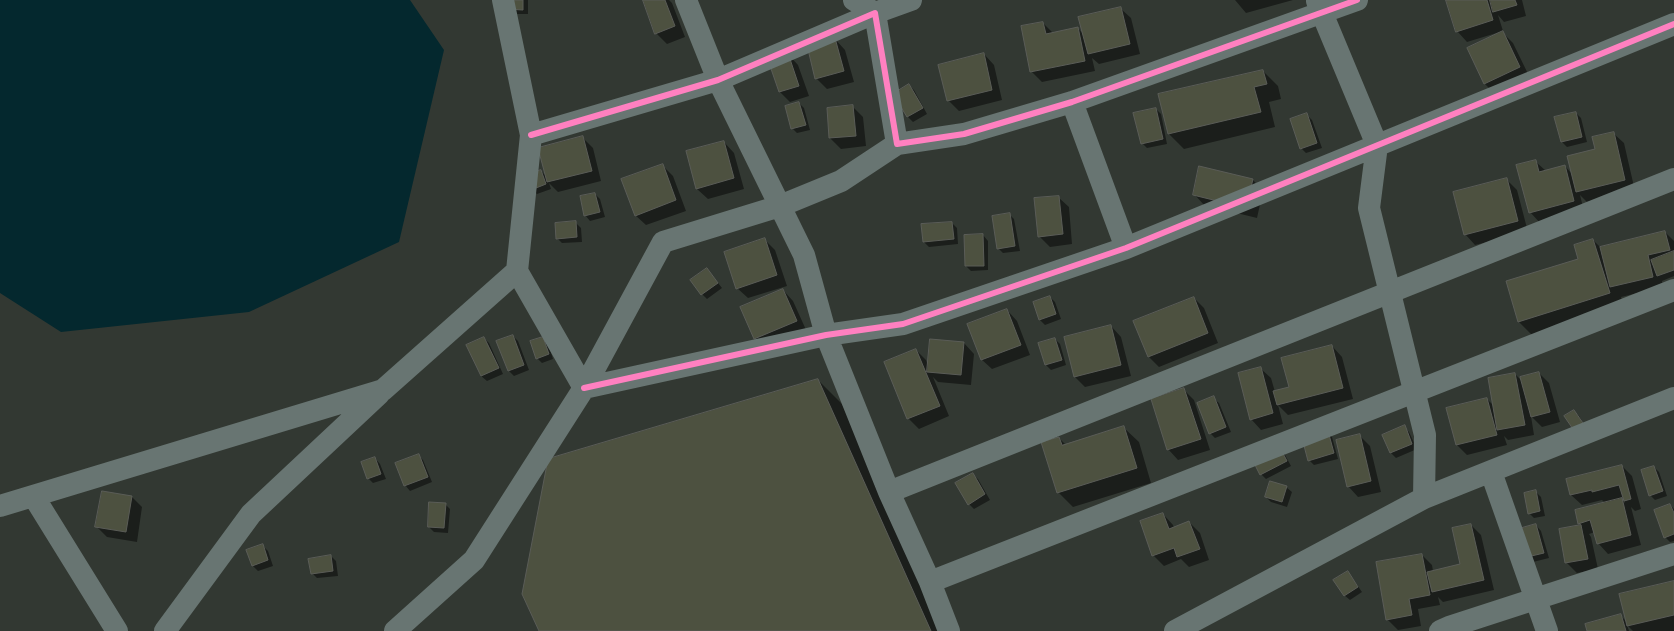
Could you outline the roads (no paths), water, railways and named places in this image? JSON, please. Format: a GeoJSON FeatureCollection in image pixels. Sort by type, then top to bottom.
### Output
{"type":"FeatureCollection","features":[{"type":"Feature","properties":{"kind":"street"},"geometry":{"type":"LineString","coordinates":[[503,0],[531,135],[517,271],[584,388]]}},
{"type":"Feature","properties":{"kind":"street"},"geometry":{"type":"LineString","coordinates":[[686,0],[718,80],[804,255],[826,335],[889,492],[930,582],[949,631]]}},
{"type":"Feature","properties":{"kind":"street"},"geometry":{"type":"LineString","coordinates":[[854,0],[875,14],[897,144]]}},
{"type":"Feature","properties":{"kind":"street"},"geometry":{"type":"LineString","coordinates":[[531,135],[718,80],[910,0]]}},
{"type":"Feature","properties":{"kind":"street"},"geometry":{"type":"LineString","coordinates":[[395,631],[474,560],[584,388],[663,242],[780,206],[841,181],[897,144],[964,134],[1072,102],[1319,7],[1357,0]]}},
{"type":"Feature","properties":{"kind":"street"},"geometry":{"type":"LineString","coordinates":[[1319,7],[1378,145],[1369,208],[1424,435],[1424,498]]}},
{"type":"Feature","properties":{"kind":"street"},"geometry":{"type":"LineString","coordinates":[[584,388],[826,335],[903,324],[1126,248],[1674,24]]}},
{"type":"Feature","properties":{"kind":"street"},"geometry":{"type":"LineString","coordinates":[[1072,102],[1126,248]]}},
{"type":"Feature","properties":{"kind":"street"},"geometry":{"type":"LineString","coordinates":[[889,492],[1674,179]]}},
{"type":"Feature","properties":{"kind":"street"},"geometry":{"type":"LineString","coordinates":[[165,631],[251,514],[383,390],[517,271]]}},
{"type":"Feature","properties":{"kind":"street"},"geometry":{"type":"LineString","coordinates":[[930,582],[1674,290]]}},
{"type":"Feature","properties":{"kind":"street"},"geometry":{"type":"LineString","coordinates":[[0,506],[34,497],[383,390]]}},
{"type":"Feature","properties":{"kind":"street"},"geometry":{"type":"LineString","coordinates":[[1175,631],[1424,498],[1674,398]]}},
{"type":"Feature","properties":{"kind":"street"},"geometry":{"type":"LineString","coordinates":[[1491,472],[1547,631]]}},
{"type":"Feature","properties":{"kind":"street"},"geometry":{"type":"LineString","coordinates":[[34,497],[117,631]]}},
{"type":"Feature","properties":{"kind":"street"},"geometry":{"type":"LineString","coordinates":[[1440,631],[1674,554]]}},
{"type":"Feature","properties":{"kind":"water"},"geometry":{"type":"Polygon","coordinates":[[[0,0],[410,0],[444,50],[399,242],[249,312],[61,332],[0,293],[0,0]]]}}]}
